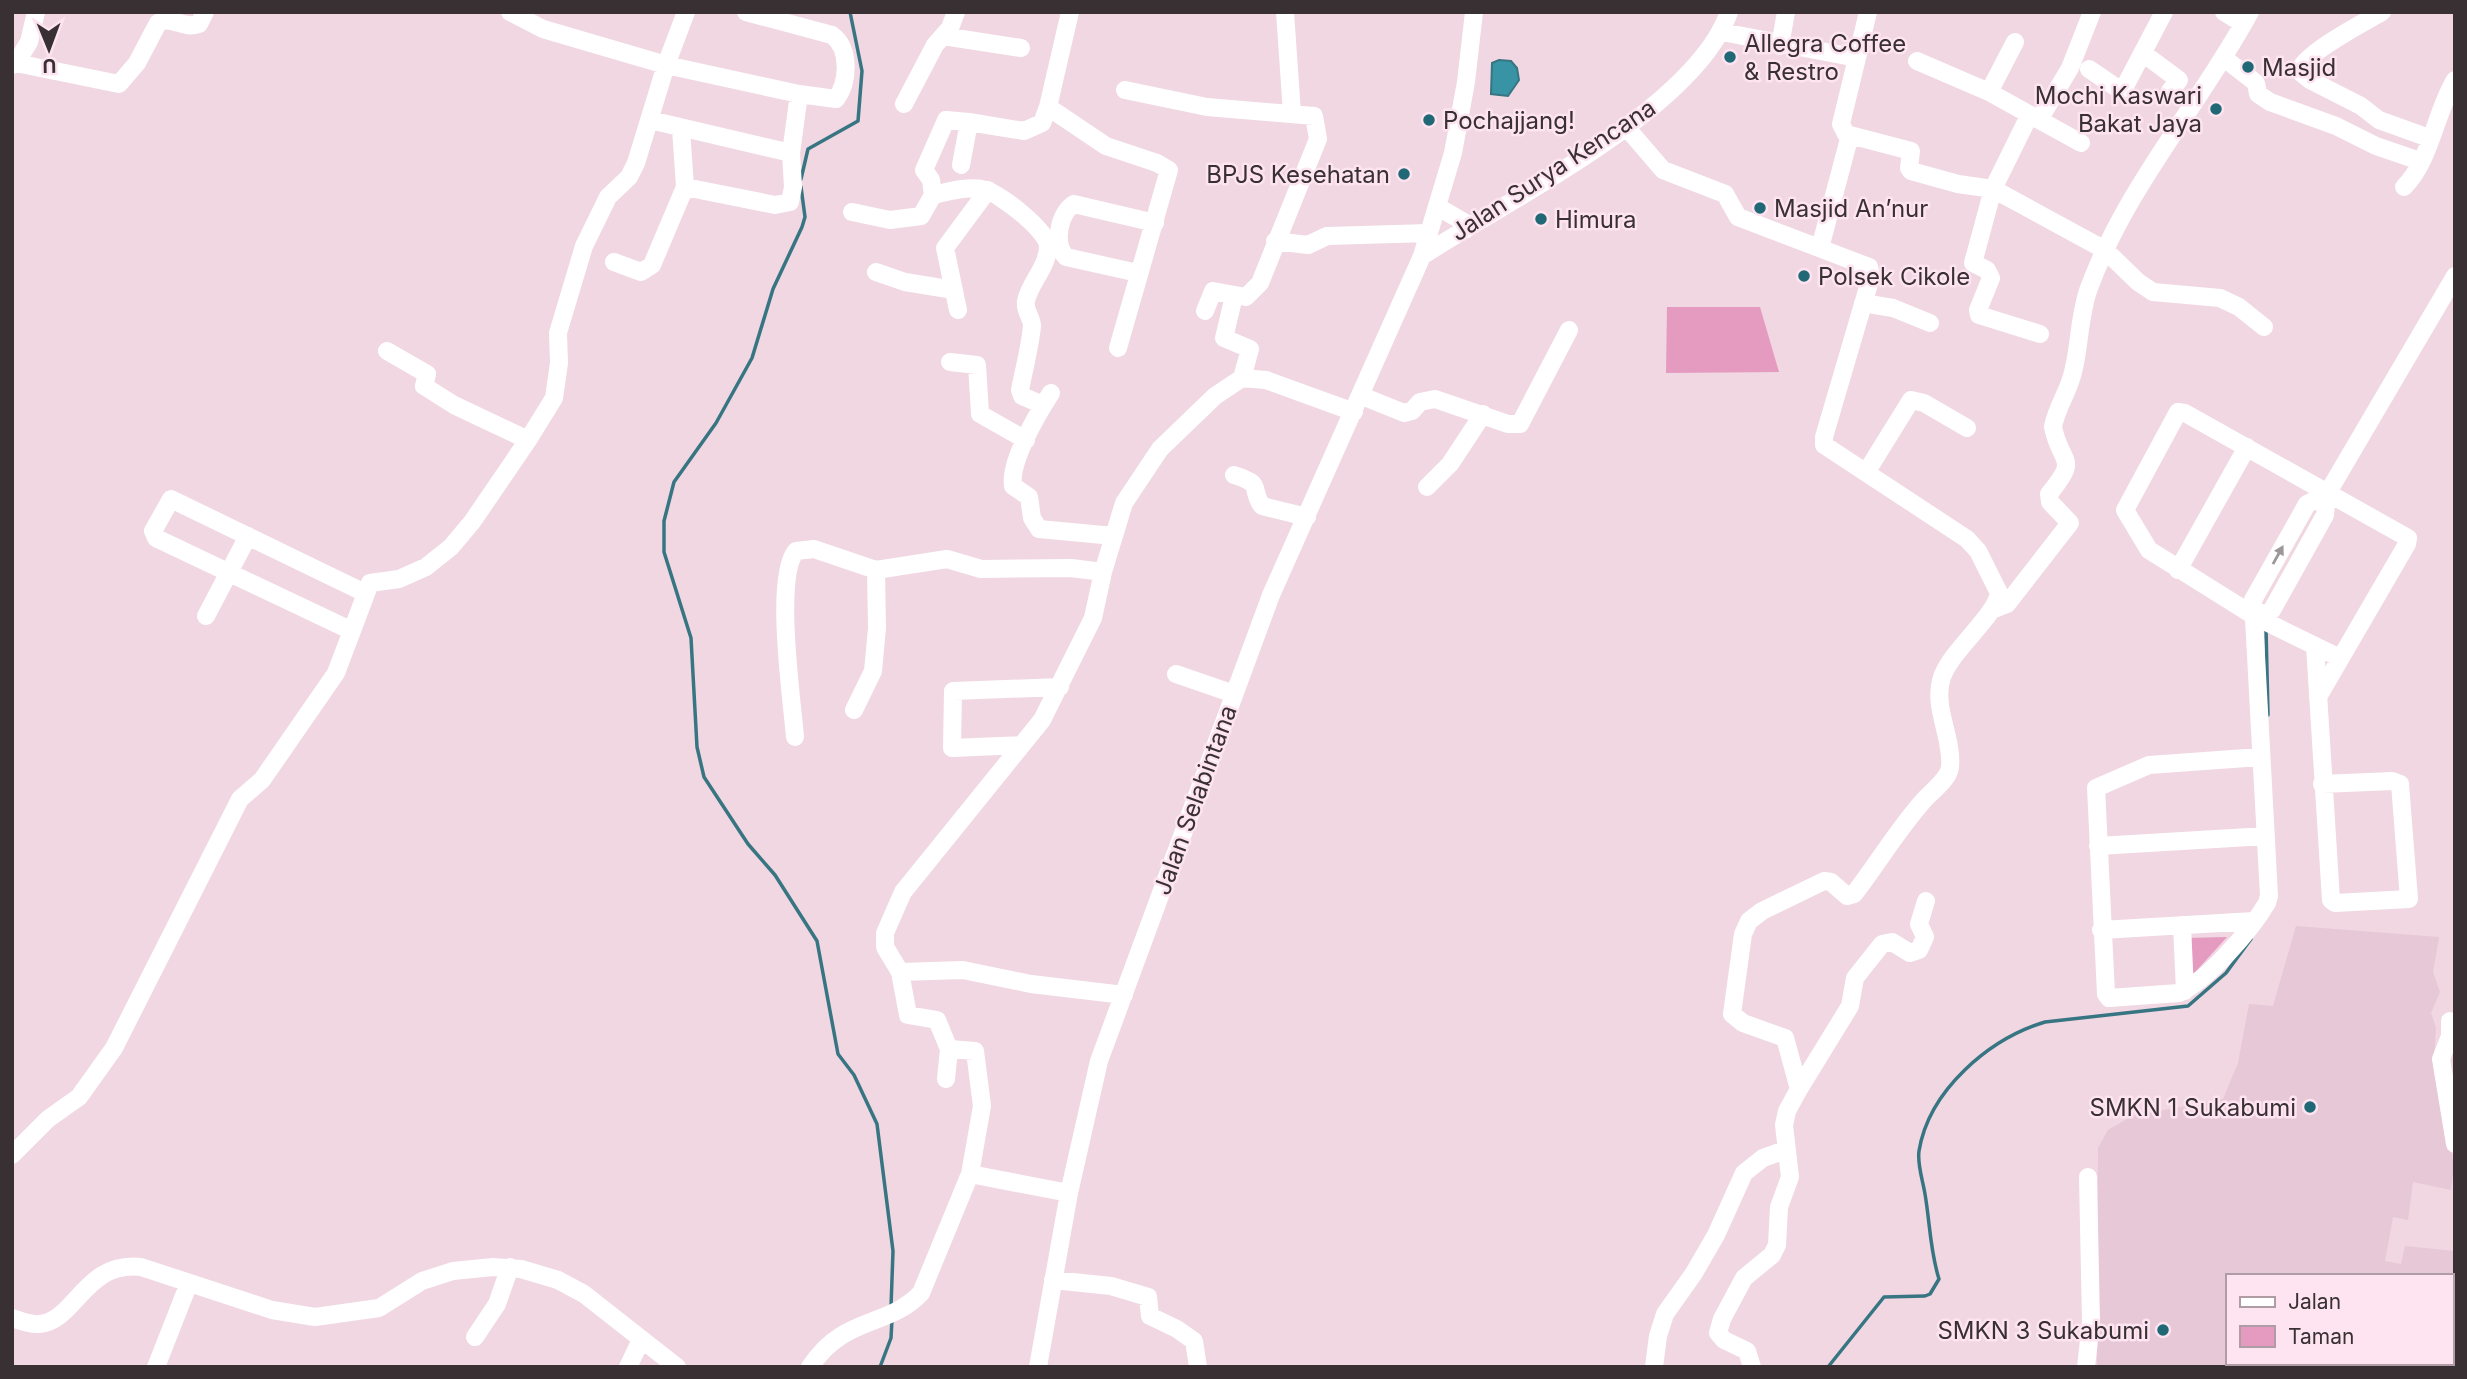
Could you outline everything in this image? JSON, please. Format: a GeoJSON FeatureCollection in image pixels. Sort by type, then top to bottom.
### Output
{"type":"FeatureCollection","features":[{"type":"Feature","properties":{"kind":"street"},"geometry":{"type":"LineString","coordinates":[[36,12],[29,41],[14,64],[119,84],[137,63],[158,23],[169,20],[192,27],[199,24],[205,12]]}},
{"type":"Feature","properties":{"kind":"street"},"geometry":{"type":"LineString","coordinates":[[510,12],[543,29],[666,65],[799,94],[831,99],[839,94],[845,57],[839,40],[832,35],[746,12]]}},
{"type":"Feature","properties":{"kind":"street"},"geometry":{"type":"LineString","coordinates":[[12,1155],[48,1119],[79,1097],[114,1048],[240,799],[261,780],[336,673],[370,583],[399,579],[426,567],[451,547],[472,522],[554,398],[559,363],[558,333],[584,246],[608,197],[629,177],[686,12]]}},
{"type":"Feature","properties":{"kind":"street"},"geometry":{"type":"LineString","coordinates":[[904,104],[956,12]]}},
{"type":"Feature","properties":{"kind":"street"},"geometry":{"type":"LineString","coordinates":[[852,212],[890,220],[921,216],[933,195],[931,180],[925,167],[933,155],[946,120],[1024,131],[1042,123],[1070,12]]}},
{"type":"Feature","properties":{"kind":"street"},"geometry":{"type":"LineString","coordinates":[[1285,12],[1292,113]]}},
{"type":"Feature","properties":{"kind":"street","name":"Jalan Selabintana"},"geometry":{"type":"LineString","coordinates":[[1038,1367],[1069,1193],[1099,1061],[1271,596],[1422,256],[1438,207],[1459,121],[1474,12]]}},
{"type":"Feature","properties":{"kind":"street","name":"Jalan Surya Kencana"},"geometry":{"type":"LineString","coordinates":[[1422,256],[1626,127],[1677,86],[1722,32],[1729,12]]}},
{"type":"Feature","properties":{"kind":"street"},"geometry":{"type":"LineString","coordinates":[[1780,46],[1786,12]]}},
{"type":"Feature","properties":{"kind":"street"},"geometry":{"type":"LineString","coordinates":[[1868,12],[1841,124],[1842,130],[1850,135],[1911,151],[1909,169],[1912,171],[1958,184],[1993,189],[2105,250],[2138,282],[2153,292],[2220,298],[2239,307],[2264,327]]}},
{"type":"Feature","properties":{"kind":"street"},"geometry":{"type":"LineString","coordinates":[[2040,334],[1978,313],[1991,278],[1989,272],[1974,264],[1974,259],[1993,189],[2034,118],[2070,68],[2092,12]]}},
{"type":"Feature","properties":{"kind":"street"},"geometry":{"type":"LineString","coordinates":[[2089,69],[2120,90],[2144,54],[2164,12]]}},
{"type":"Feature","properties":{"kind":"street"},"geometry":{"type":"LineString","coordinates":[[1989,611],[2007,604],[2070,523],[2050,502],[2049,494],[2063,478],[2067,465],[2053,427],[2073,375],[2087,292],[2105,250],[2172,134],[2205,90],[2246,18],[2224,12]]}},
{"type":"Feature","properties":{"kind":"street"},"geometry":{"type":"LineString","coordinates":[[2382,12],[2319,52],[2300,67],[2299,71],[2310,80],[2361,106],[2379,120],[2429,138]]}},
{"type":"Feature","properties":{"kind":"street"},"geometry":{"type":"LineString","coordinates":[[1722,32],[1780,46],[1857,58]]}},
{"type":"Feature","properties":{"kind":"street"},"geometry":{"type":"LineString","coordinates":[[943,36],[1021,48]]}},
{"type":"Feature","properties":{"kind":"street"},"geometry":{"type":"LineString","coordinates":[[1989,92],[2015,43]]}},
{"type":"Feature","properties":{"kind":"street"},"geometry":{"type":"LineString","coordinates":[[2144,54],[2179,80]]}},
{"type":"Feature","properties":{"kind":"street"},"geometry":{"type":"LineString","coordinates":[[2224,58],[2256,83],[2258,94],[2270,102],[2420,161]]}},
{"type":"Feature","properties":{"kind":"street"},"geometry":{"type":"LineString","coordinates":[[1916,61],[1989,92],[2081,143]]}},
{"type":"Feature","properties":{"kind":"street"},"geometry":{"type":"LineString","coordinates":[[2404,187],[2414,176],[2455,80]]}},
{"type":"Feature","properties":{"kind":"street"},"geometry":{"type":"LineString","coordinates":[[1125,90],[1207,107],[1314,116],[1318,139],[1256,289],[1245,296],[1211,292],[1205,311]]}},
{"type":"Feature","properties":{"kind":"street"},"geometry":{"type":"LineString","coordinates":[[685,187],[775,205],[787,204],[792,198],[791,153],[799,94]]}},
{"type":"Feature","properties":{"kind":"street"},"geometry":{"type":"LineString","coordinates":[[1048,107],[1106,146],[1166,167],[1169,174],[1118,348]]}},
{"type":"Feature","properties":{"kind":"street"},"geometry":{"type":"LineString","coordinates":[[650,120],[791,153]]}},
{"type":"Feature","properties":{"kind":"street"},"geometry":{"type":"LineString","coordinates":[[961,165],[969,122]]}},
{"type":"Feature","properties":{"kind":"street"},"geometry":{"type":"LineString","coordinates":[[1626,127],[1663,170],[1725,194],[1734,212],[1744,220],[1869,267],[1871,277],[1823,441],[1829,450],[1867,471],[1973,545],[1999,593],[1989,611],[1961,645],[1942,678],[1940,710],[1950,762],[1948,773],[1900,829],[1854,894],[1847,896],[1831,882],[1824,881],[1762,911],[1746,927],[1732,1014],[1743,1023],[1788,1040],[1799,1089]]}},
{"type":"Feature","properties":{"kind":"street"},"geometry":{"type":"LineString","coordinates":[[614,262],[641,272],[648,271],[685,187],[681,129]]}},
{"type":"Feature","properties":{"kind":"street"},"geometry":{"type":"LineString","coordinates":[[1820,248],[1850,135]]}},
{"type":"Feature","properties":{"kind":"street"},"geometry":{"type":"LineString","coordinates":[[933,195],[972,189],[988,190],[1039,229],[1047,243],[1044,264],[1027,299],[1026,311],[1032,325],[1020,390],[1022,396],[1047,399],[1026,440],[1013,484],[1029,497],[1035,525],[1046,531],[1114,537]]}},
{"type":"Feature","properties":{"kind":"street"},"geometry":{"type":"LineString","coordinates":[[958,310],[945,248],[988,190]]}},
{"type":"Feature","properties":{"kind":"street"},"geometry":{"type":"LineString","coordinates":[[1139,273],[1066,257],[1059,247],[1061,225],[1068,208],[1081,204],[1155,223]]}},
{"type":"Feature","properties":{"kind":"street"},"geometry":{"type":"LineString","coordinates":[[1438,207],[1469,225]]}},
{"type":"Feature","properties":{"kind":"street"},"geometry":{"type":"LineString","coordinates":[[1275,241],[1308,246],[1327,236],[1429,233]]}},
{"type":"Feature","properties":{"kind":"street"},"geometry":{"type":"LineString","coordinates":[[876,272],[905,282],[954,290]]}},
{"type":"Feature","properties":{"kind":"street"},"geometry":{"type":"LineString","coordinates":[[2256,617],[2272,610],[2325,515],[2327,494],[2455,276]]}},
{"type":"Feature","properties":{"kind":"street"},"geometry":{"type":"LineString","coordinates":[[1234,296],[1224,338],[1250,349],[1242,378]]}},
{"type":"Feature","properties":{"kind":"street"},"geometry":{"type":"LineString","coordinates":[[1863,303],[1894,308],[1930,323]]}},
{"type":"Feature","properties":{"kind":"street"},"geometry":{"type":"LineString","coordinates":[[946,1079],[949,1049],[937,1020],[908,1015],[900,972],[885,947],[885,933],[903,892],[1042,720],[1093,618],[1103,572],[1124,503],[1160,449],[1215,396],[1242,378],[1266,380],[1404,413],[1412,411],[1420,402],[1435,399],[1508,424],[1520,424],[1569,330]]}},
{"type":"Feature","properties":{"kind":"street"},"geometry":{"type":"LineString","coordinates":[[387,351],[427,374],[424,386],[441,398],[528,440]]}},
{"type":"Feature","properties":{"kind":"street"},"geometry":{"type":"LineString","coordinates":[[950,362],[975,364],[980,414],[1026,440]]}},
{"type":"Feature","properties":{"kind":"street"},"geometry":{"type":"LineString","coordinates":[[1867,471],[1911,400],[1924,403],[1968,428]]}},
{"type":"Feature","properties":{"kind":"street"},"geometry":{"type":"LineString","coordinates":[[2318,698],[2407,538],[2247,447],[2185,413],[2178,412],[2125,510],[2146,548],[2256,617],[2340,658]]}},
{"type":"Feature","properties":{"kind":"street"},"geometry":{"type":"LineString","coordinates":[[1427,487],[1450,464],[1483,414]]}},
{"type":"Feature","properties":{"kind":"street"},"geometry":{"type":"LineString","coordinates":[[2178,569],[2247,447]]}},
{"type":"Feature","properties":{"kind":"street"},"geometry":{"type":"LineString","coordinates":[[1234,475],[1251,480],[1262,506],[1307,517]]}},
{"type":"Feature","properties":{"kind":"street"},"geometry":{"type":"LineString","coordinates":[[350,631],[153,537],[165,505],[169,500],[174,500],[365,593]]}},
{"type":"Feature","properties":{"kind":"street"},"geometry":{"type":"LineString","coordinates":[[206,615],[248,536]]}},
{"type":"Feature","properties":{"kind":"street"},"geometry":{"type":"LineString","coordinates":[[795,737],[786,601],[790,559],[796,551],[814,549],[876,570],[947,559],[981,569],[1071,568],[1103,572]]}},
{"type":"Feature","properties":{"kind":"street"},"geometry":{"type":"LineString","coordinates":[[853,710],[873,671],[877,628],[876,570]]}},
{"type":"Feature","properties":{"kind":"street"},"geometry":{"type":"LineString","coordinates":[[2256,617],[2260,757],[2269,896],[2254,921],[2206,974],[2185,990],[2109,998],[2106,994],[2101,930],[2095,790],[2098,786],[2160,763],[2260,757]]}},
{"type":"Feature","properties":{"kind":"street"},"geometry":{"type":"LineString","coordinates":[[2315,646],[2322,784],[2332,901],[2409,899],[2400,784],[2392,781],[2322,784]]}},
{"type":"Feature","properties":{"kind":"street"},"geometry":{"type":"LineString","coordinates":[[1176,674],[1234,694]]}},
{"type":"Feature","properties":{"kind":"street"},"geometry":{"type":"LineString","coordinates":[[1022,745],[952,748],[953,691],[1060,687]]}},
{"type":"Feature","properties":{"kind":"street"},"geometry":{"type":"LineString","coordinates":[[2098,845],[2266,836]]}},
{"type":"Feature","properties":{"kind":"street"},"geometry":{"type":"LineString","coordinates":[[1752,1367],[1747,1351],[1719,1337],[1718,1333],[1725,1312],[1744,1278],[1772,1255],[1777,1245],[1779,1207],[1790,1177],[1785,1150],[1786,1117],[1799,1089],[1850,1006],[1855,978],[1882,944],[1892,942],[1910,953],[1919,950],[1925,936],[1919,924],[1926,901]]}},
{"type":"Feature","properties":{"kind":"street"},"geometry":{"type":"LineString","coordinates":[[2101,930],[2254,921]]}},
{"type":"Feature","properties":{"kind":"street"},"geometry":{"type":"LineString","coordinates":[[2182,925],[2185,990]]}},
{"type":"Feature","properties":{"kind":"street"},"geometry":{"type":"LineString","coordinates":[[900,972],[963,970],[1031,984],[1124,995]]}},
{"type":"Feature","properties":{"kind":"street"},"geometry":{"type":"LineString","coordinates":[[2451,1021],[2450,1036],[2441,1059],[2449,1085],[2455,1144]]}},
{"type":"Feature","properties":{"kind":"street"},"geometry":{"type":"LineString","coordinates":[[810,1367],[824,1348],[840,1334],[907,1304],[921,1293],[970,1174],[982,1106],[976,1053],[949,1049]]}},
{"type":"Feature","properties":{"kind":"street"},"geometry":{"type":"LineString","coordinates":[[1654,1367],[1658,1335],[1665,1314],[1695,1273],[1716,1235],[1744,1173],[1757,1162],[1785,1150]]}},
{"type":"Feature","properties":{"kind":"street"},"geometry":{"type":"LineString","coordinates":[[970,1174],[1069,1193]]}},
{"type":"Feature","properties":{"kind":"street"},"geometry":{"type":"LineString","coordinates":[[2086,1367],[2091,1322],[2088,1177]]}},
{"type":"Feature","properties":{"kind":"street"},"geometry":{"type":"LineString","coordinates":[[12,1318],[32,1324],[49,1322],[115,1267],[141,1267],[272,1310],[315,1317],[379,1308],[436,1276],[474,1268],[510,1267],[565,1284],[584,1294],[677,1367]]}},
{"type":"Feature","properties":{"kind":"street"},"geometry":{"type":"LineString","coordinates":[[475,1337],[497,1304],[510,1267]]}},
{"type":"Feature","properties":{"kind":"street"},"geometry":{"type":"LineString","coordinates":[[1053,1280],[1111,1286],[1148,1297],[1150,1316],[1194,1341],[1198,1367]]}},
{"type":"Feature","properties":{"kind":"street"},"geometry":{"type":"LineString","coordinates":[[156,1367],[189,1283]]}},
{"type":"Feature","properties":{"kind":"street"},"geometry":{"type":"LineString","coordinates":[[628,1367],[641,1340]]}},
{"type":"Feature","properties":{"kind":"shaded area","name":"SMKN 1 Sukabumi"},"geometry":{"type":"Polygon","coordinates":[[[2296,926],[2439,937],[2433,972],[2440,992],[2431,1013],[2436,1028],[2434,1059],[2454,1165],[2451,1190],[2413,1182],[2408,1220],[2393,1217],[2385,1261],[2401,1264],[2405,1246],[2455,1251],[2455,1294],[2453,1296],[2453,1274],[2226,1274],[2226,1365],[2364,1365],[2097,1367],[2098,1148],[2108,1130],[2132,1116],[2223,1099],[2238,1063],[2249,1004],[2273,1006],[2296,926]]]}},
{"type":"Feature","properties":{"kind":"green space"},"geometry":{"type":"Polygon","coordinates":[[[1667,307],[1760,307],[1779,372],[1666,373],[1667,307]]]}},
{"type":"Feature","properties":{"kind":"green space"},"geometry":{"type":"Polygon","coordinates":[[[2227,937],[2188,980],[2186,938],[2227,937]]]}},
{"type":"Feature","properties":{"kind":"water"},"geometry":{"type":"Polygon","coordinates":[[[1499,60],[1511,61],[1517,68],[1519,80],[1508,96],[1491,94],[1492,63],[1499,60]]]}},
{"type":"Feature","properties":{"kind":"waterway"},"geometry":{"type":"LineString","coordinates":[[801,179],[808,149],[858,121],[862,71],[850,12]]}},
{"type":"Feature","properties":{"kind":"waterway"},"geometry":{"type":"LineString","coordinates":[[801,187],[805,217],[773,289],[752,358],[716,423],[674,482],[664,521],[664,552],[691,638],[697,747],[704,777],[748,844],[775,875],[817,941],[838,1054],[854,1075],[877,1124],[893,1251],[891,1307]]}},
{"type":"Feature","properties":{"kind":"waterway"},"geometry":{"type":"LineString","coordinates":[[2266,628],[2268,715]]}},
{"type":"Feature","properties":{"kind":"waterway"},"geometry":{"type":"LineString","coordinates":[[1828,1367],[1884,1297],[1925,1296],[1930,1294],[1939,1279],[1919,1167],[1919,1151],[1935,1108],[1948,1088],[1965,1070],[2003,1041],[2045,1022],[2188,1006],[2226,973],[2251,939]]}},
{"type":"Feature","properties":{"kind":"waterway"},"geometry":{"type":"LineString","coordinates":[[880,1367],[891,1338],[892,1319]]}},
{"type":"Feature","properties":{"kind":"waterway"},"geometry":{"type":"LineString","coordinates":[[2350,1367],[2354,1365]]}},
{"type":"Feature","properties":{"kind":"place","name":"Allegra Coffee & Restro"},"geometry":{"type":"Point","coordinates":[1730,57]}},
{"type":"Feature","properties":{"kind":"place","name":"Masjid"},"geometry":{"type":"Point","coordinates":[2248,67]}},
{"type":"Feature","properties":{"kind":"place","name":"Mochi Kaswari Bakat Jaya"},"geometry":{"type":"Point","coordinates":[2216,109]}},
{"type":"Feature","properties":{"kind":"place","name":"Pochajjang!"},"geometry":{"type":"Point","coordinates":[1429,120]}},
{"type":"Feature","properties":{"kind":"place","name":"BPJS Kesehatan"},"geometry":{"type":"Point","coordinates":[1404,174]}},
{"type":"Feature","properties":{"kind":"place","name":"Masjid An’nur"},"geometry":{"type":"Point","coordinates":[1760,208]}},
{"type":"Feature","properties":{"kind":"place","name":"Himura"},"geometry":{"type":"Point","coordinates":[1541,219]}},
{"type":"Feature","properties":{"kind":"place","name":"Polsek Cikole"},"geometry":{"type":"Point","coordinates":[1804,276]}},
{"type":"Feature","properties":{"kind":"place","name":"SMKN 1 Sukabumi"},"geometry":{"type":"Point","coordinates":[2310,1107]}},
{"type":"Feature","properties":{"kind":"place","name":"SMKN 3 Sukabumi"},"geometry":{"type":"Point","coordinates":[2163,1330]}}]}
